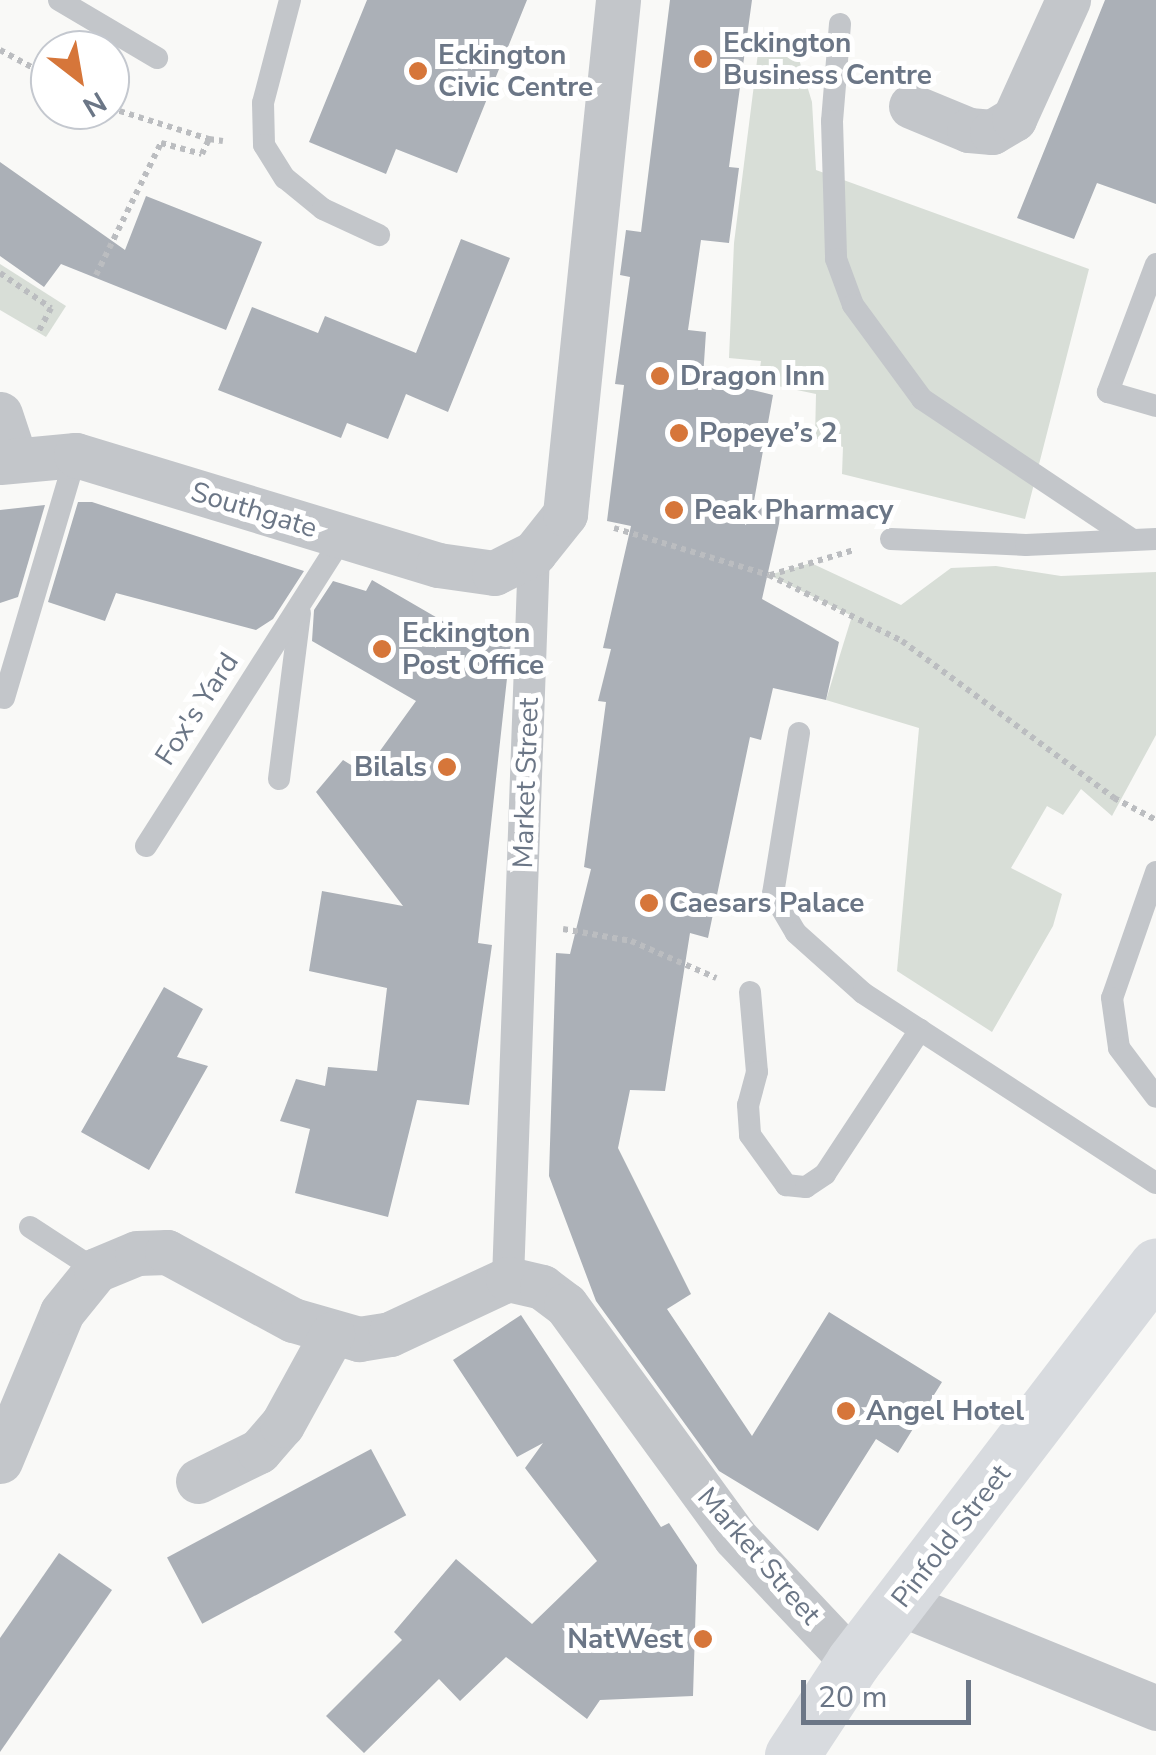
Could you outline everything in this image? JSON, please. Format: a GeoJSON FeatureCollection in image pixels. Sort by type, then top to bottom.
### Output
{"type":"FeatureCollection","features":[{"type":"Feature","properties":{"kind":"main road","name":"Pinfold Street"},"geometry":{"type":"LineString","coordinates":[[792,1755],[853,1662],[1156,1264]]}},
{"type":"Feature","properties":{"kind":"street"},"geometry":{"type":"LineString","coordinates":[[534,553],[565,514],[618,0]]}},
{"type":"Feature","properties":{"kind":"street"},"geometry":{"type":"LineString","coordinates":[[911,106],[970,130],[992,132],[1014,119],[1068,0]]}},
{"type":"Feature","properties":{"kind":"street","name":"Southgate"},"geometry":{"type":"LineString","coordinates":[[0,414],[7,459],[76,456],[438,566],[494,574],[534,553]]}},
{"type":"Feature","properties":{"kind":"street","name":"Market Street"},"geometry":{"type":"LineString","coordinates":[[534,553],[508,1279],[542,1286],[566,1305],[734,1537],[853,1662]]}},
{"type":"Feature","properties":{"kind":"street"},"geometry":{"type":"LineString","coordinates":[[0,1460],[62,1312],[96,1270],[137,1253],[167,1252],[332,1334],[390,1334],[508,1279]]}},
{"type":"Feature","properties":{"kind":"street"},"geometry":{"type":"LineString","coordinates":[[198,1481],[259,1451],[282,1425],[332,1334]]}},
{"type":"Feature","properties":{"kind":"street"},"geometry":{"type":"LineString","coordinates":[[899,1604],[1156,1708]]}},
{"type":"Feature","properties":{"kind":"lane"},"geometry":{"type":"LineString","coordinates":[[59,0],[157,58]]}},
{"type":"Feature","properties":{"kind":"lane"},"geometry":{"type":"LineString","coordinates":[[290,0],[263,103],[264,145],[285,178],[324,209],[380,235]]}},
{"type":"Feature","properties":{"kind":"lane"},"geometry":{"type":"LineString","coordinates":[[840,24],[832,121],[836,258],[853,305],[922,398],[1131,539]]}},
{"type":"Feature","properties":{"kind":"lane"},"geometry":{"type":"LineString","coordinates":[[1156,264],[1108,392],[1156,406]]}},
{"type":"Feature","properties":{"kind":"lane"},"geometry":{"type":"LineString","coordinates":[[4,698],[76,456]]}},
{"type":"Feature","properties":{"kind":"lane","name":"Fox's Yard"},"geometry":{"type":"LineString","coordinates":[[146,846],[343,538]]}},
{"type":"Feature","properties":{"kind":"lane"},"geometry":{"type":"LineString","coordinates":[[892,539],[1026,546],[1156,539]]}},
{"type":"Feature","properties":{"kind":"lane","name":"Fox's Yard"},"geometry":{"type":"LineString","coordinates":[[279,779],[301,605]]}},
{"type":"Feature","properties":{"kind":"lane"},"geometry":{"type":"LineString","coordinates":[[798,732],[773,894],[820,959],[920,1030],[1156,1184]]}},
{"type":"Feature","properties":{"kind":"lane"},"geometry":{"type":"LineString","coordinates":[[1156,872],[1112,998],[1120,1048],[1156,1097]]}},
{"type":"Feature","properties":{"kind":"lane"},"geometry":{"type":"LineString","coordinates":[[750,992],[757,1072],[748,1105],[750,1135],[786,1185],[806,1187],[825,1174],[920,1030]]}},
{"type":"Feature","properties":{"kind":"lane"},"geometry":{"type":"LineString","coordinates":[[30,1227],[96,1270]]}},
{"type":"Feature","properties":{"kind":"path"},"geometry":{"type":"LineString","coordinates":[[0,50],[30,66]]}},
{"type":"Feature","properties":{"kind":"path"},"geometry":{"type":"LineString","coordinates":[[130,114],[209,139],[264,145]]}},
{"type":"Feature","properties":{"kind":"path"},"geometry":{"type":"LineString","coordinates":[[96,275],[161,143],[202,154],[209,139]]}},
{"type":"Feature","properties":{"kind":"path"},"geometry":{"type":"LineString","coordinates":[[0,274],[51,308],[38,332]]}},
{"type":"Feature","properties":{"kind":"path"},"geometry":{"type":"LineString","coordinates":[[565,514],[769,575],[902,641],[1114,798],[1156,820]]}},
{"type":"Feature","properties":{"kind":"path"},"geometry":{"type":"LineString","coordinates":[[769,575],[892,539]]}},
{"type":"Feature","properties":{"kind":"path"},"geometry":{"type":"LineString","coordinates":[[521,926],[631,941],[750,992]]}},
{"type":"Feature","properties":{"kind":"shaded area"},"geometry":{"type":"Polygon","coordinates":[[[760,37],[794,43],[812,102],[816,170],[1089,269],[1025,519],[842,474],[843,447],[815,438],[816,394],[758,382],[761,361],[729,358],[734,243],[760,37]]]}},
{"type":"Feature","properties":{"kind":"shaded area"},"geometry":{"type":"Polygon","coordinates":[[[0,264],[66,306],[46,337],[0,310],[0,264]]]}},
{"type":"Feature","properties":{"kind":"shaded area"},"geometry":{"type":"Polygon","coordinates":[[[811,563],[901,605],[951,568],[996,566],[1061,576],[1156,572],[1156,735],[1112,816],[1081,789],[1063,815],[1047,806],[1011,868],[1062,894],[1053,926],[992,1032],[897,971],[919,728],[826,700],[852,616],[769,575],[811,563]]]}},
{"type":"Feature","properties":{"kind":"building","name":"Eckington Civic Centre"},"geometry":{"type":"Polygon","coordinates":[[[367,0],[527,0],[457,173],[396,149],[386,174],[309,142],[367,0]]]}},
{"type":"Feature","properties":{"kind":"building"},"geometry":{"type":"Polygon","coordinates":[[[670,0],[752,0],[729,167],[739,168],[729,243],[701,240],[688,330],[706,332],[703,378],[773,395],[754,501],[783,506],[762,599],[839,642],[826,700],[773,688],[761,740],[750,737],[708,938],[690,933],[665,1091],[630,1090],[618,1148],[691,1294],[667,1309],[752,1436],[829,1312],[942,1382],[898,1453],[876,1439],[818,1531],[719,1471],[596,1301],[549,1176],[556,953],[570,954],[591,869],[584,867],[606,702],[598,701],[611,649],[603,648],[631,526],[607,521],[624,385],[615,384],[630,277],[620,275],[626,230],[641,232],[670,0]]]}},
{"type":"Feature","properties":{"kind":"building"},"geometry":{"type":"Polygon","coordinates":[[[1105,0],[1156,0],[1156,204],[1097,183],[1074,239],[1017,218],[1105,0]]]}},
{"type":"Feature","properties":{"kind":"building"},"geometry":{"type":"Polygon","coordinates":[[[0,162],[125,250],[146,196],[262,242],[226,330],[61,264],[44,287],[0,256],[0,162]]]}},
{"type":"Feature","properties":{"kind":"building"},"geometry":{"type":"Polygon","coordinates":[[[461,239],[510,258],[448,412],[406,394],[388,439],[347,423],[341,438],[218,390],[252,307],[318,333],[325,316],[416,353],[461,239]]]}},
{"type":"Feature","properties":{"kind":"building"},"geometry":{"type":"Polygon","coordinates":[[[78,502],[92,502],[304,571],[273,619],[256,630],[116,593],[105,621],[48,602],[78,502]]]}},
{"type":"Feature","properties":{"kind":"building"},"geometry":{"type":"Polygon","coordinates":[[[45,505],[18,597],[0,603],[0,510],[45,505]]]}},
{"type":"Feature","properties":{"kind":"building"},"geometry":{"type":"Polygon","coordinates":[[[372,580],[453,627],[511,642],[478,943],[492,945],[469,1105],[417,1100],[388,1217],[295,1193],[310,1129],[280,1121],[296,1079],[325,1086],[328,1067],[377,1071],[387,988],[309,971],[322,891],[403,906],[316,792],[343,760],[364,773],[416,701],[312,641],[314,610],[333,581],[366,591],[372,580]]]}},
{"type":"Feature","properties":{"kind":"building"},"geometry":{"type":"Polygon","coordinates":[[[164,987],[203,1009],[177,1057],[208,1066],[149,1170],[81,1132],[164,987]]]}},
{"type":"Feature","properties":{"kind":"building"},"geometry":{"type":"Polygon","coordinates":[[[521,1315],[661,1527],[669,1523],[697,1565],[693,1696],[600,1700],[587,1719],[506,1657],[460,1701],[439,1679],[364,1753],[326,1716],[402,1640],[394,1632],[456,1559],[532,1624],[597,1561],[525,1468],[543,1443],[517,1457],[453,1360],[521,1315]]]}},
{"type":"Feature","properties":{"kind":"building"},"geometry":{"type":"Polygon","coordinates":[[[371,1449],[406,1515],[202,1624],[167,1557],[371,1449]]]}},
{"type":"Feature","properties":{"kind":"building"},"geometry":{"type":"Polygon","coordinates":[[[59,1553],[112,1590],[0,1752],[0,1638],[59,1553]]]}},
{"type":"Feature","properties":{"kind":"place","name":"Eckington Business Centre"},"geometry":{"type":"Point","coordinates":[703,59]}},
{"type":"Feature","properties":{"kind":"place","name":"Eckington Civic Centre"},"geometry":{"type":"Point","coordinates":[418,71]}},
{"type":"Feature","properties":{"kind":"place","name":"Dragon Inn"},"geometry":{"type":"Point","coordinates":[660,376]}},
{"type":"Feature","properties":{"kind":"place","name":"Popeye’s 2"},"geometry":{"type":"Point","coordinates":[679,433]}},
{"type":"Feature","properties":{"kind":"place","name":"Peak Pharmacy"},"geometry":{"type":"Point","coordinates":[674,510]}},
{"type":"Feature","properties":{"kind":"place","name":"Eckington Post Office"},"geometry":{"type":"Point","coordinates":[382,649]}},
{"type":"Feature","properties":{"kind":"place","name":"Bilals"},"geometry":{"type":"Point","coordinates":[447,767]}},
{"type":"Feature","properties":{"kind":"place","name":"Caesars Palace"},"geometry":{"type":"Point","coordinates":[649,903]}},
{"type":"Feature","properties":{"kind":"place","name":"Angel Hotel"},"geometry":{"type":"Point","coordinates":[846,1411]}},
{"type":"Feature","properties":{"kind":"place","name":"NatWest"},"geometry":{"type":"Point","coordinates":[703,1639]}}]}
